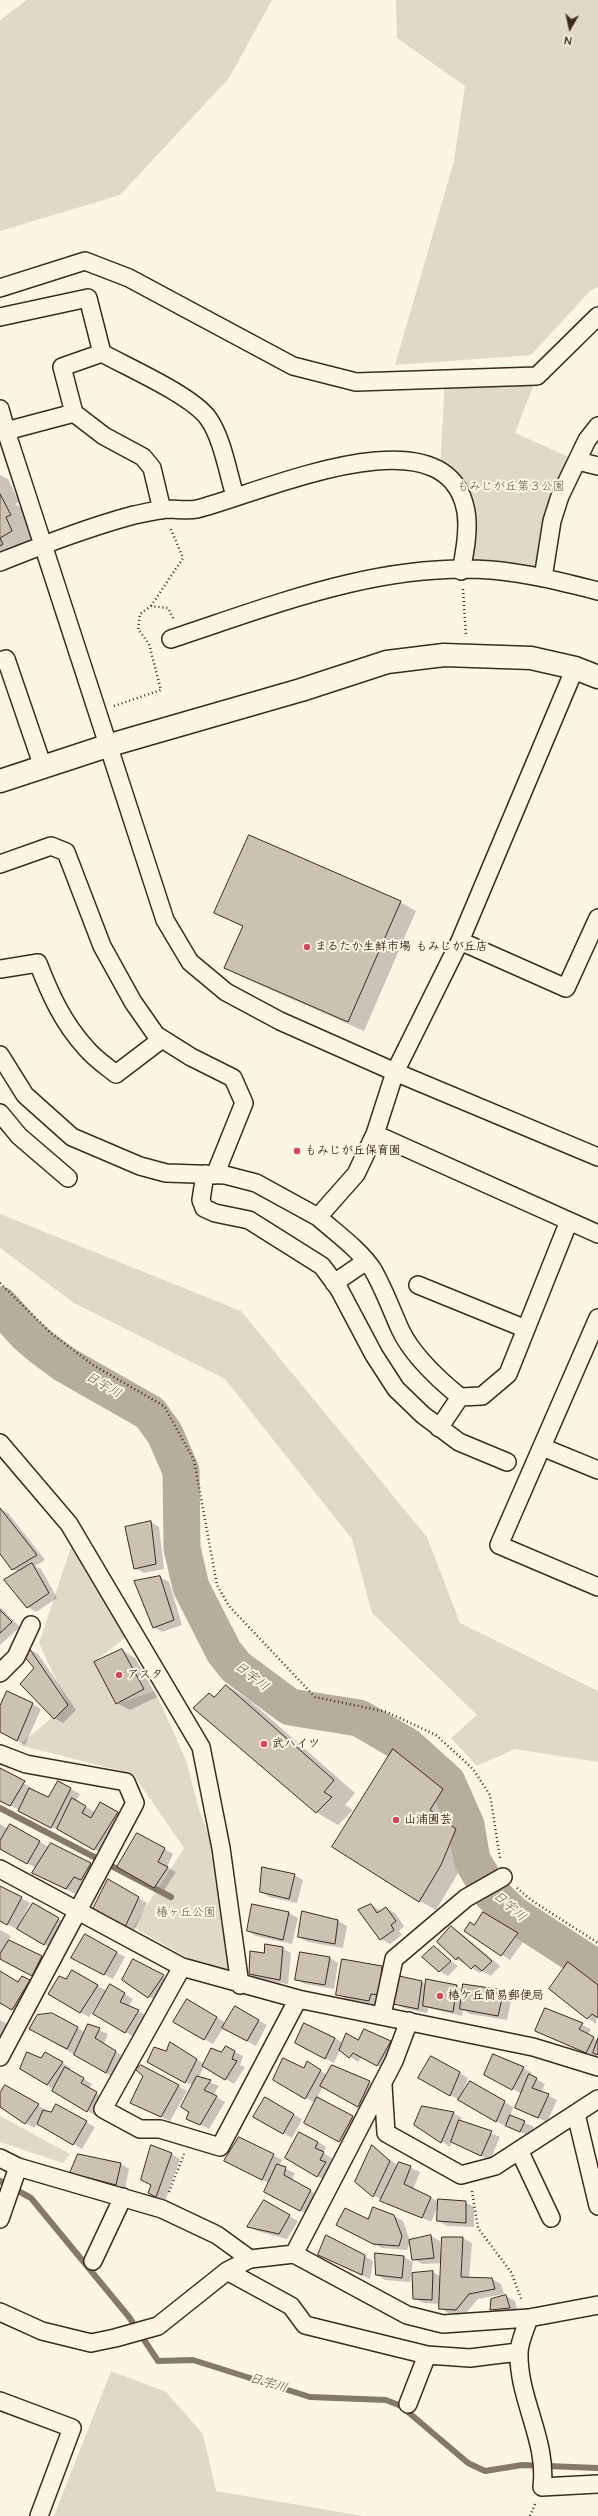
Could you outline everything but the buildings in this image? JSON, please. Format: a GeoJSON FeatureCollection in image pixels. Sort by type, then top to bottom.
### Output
{"type":"FeatureCollection","features":[{"type":"Feature","properties":{"kind":"street"},"geometry":{"type":"LineString","coordinates":[[0,288],[85,261],[129,278],[293,366],[356,382],[537,376],[598,316]]}},
{"type":"Feature","properties":{"kind":"street"},"geometry":{"type":"LineString","coordinates":[[0,317],[88,298],[102,353],[190,401],[208,418],[218,437],[235,496]]}},
{"type":"Feature","properties":{"kind":"street"},"geometry":{"type":"LineString","coordinates":[[102,353],[62,367],[74,413],[104,436],[143,457],[152,468],[162,510]]}},
{"type":"Feature","properties":{"kind":"street"},"geometry":{"type":"LineString","coordinates":[[0,409],[110,745],[165,920],[190,962],[226,992],[280,1020],[395,1072],[598,1157]]}},
{"type":"Feature","properties":{"kind":"street"},"geometry":{"type":"LineString","coordinates":[[6,431],[74,413]]}},
{"type":"Feature","properties":{"kind":"street"},"geometry":{"type":"LineString","coordinates":[[543,578],[552,521],[560,496],[587,440],[598,426]]}},
{"type":"Feature","properties":{"kind":"street"},"geometry":{"type":"LineString","coordinates":[[0,562],[44,544],[134,516],[162,510],[196,509],[305,474],[371,462],[410,460],[440,471],[455,484],[466,508],[465,551],[461,571]]}},
{"type":"Feature","properties":{"kind":"street"},"geometry":{"type":"LineString","coordinates":[[578,461],[598,466]]}},
{"type":"Feature","properties":{"kind":"street"},"geometry":{"type":"LineString","coordinates":[[171,639],[312,592],[376,578],[437,571],[490,570],[543,578],[598,591]]}},
{"type":"Feature","properties":{"kind":"street"},"geometry":{"type":"LineString","coordinates":[[0,782],[110,745],[301,690],[387,662],[444,655],[531,658],[575,668],[598,677]]}},
{"type":"Feature","properties":{"kind":"street"},"geometry":{"type":"LineString","coordinates":[[0,661],[6,659],[44,767]]}},
{"type":"Feature","properties":{"kind":"street"},"geometry":{"type":"LineString","coordinates":[[318,1217],[356,1174],[375,1134],[395,1072],[460,941],[575,668]]}},
{"type":"Feature","properties":{"kind":"street"},"geometry":{"type":"LineString","coordinates":[[0,864],[51,846],[66,852],[102,946],[133,1002],[156,1035],[190,1057],[234,1078],[244,1102],[210,1174],[201,1200],[204,1208],[215,1213],[249,1220],[322,1266],[334,1283],[374,1355],[396,1389],[440,1428],[460,1442],[507,1462]]}},
{"type":"Feature","properties":{"kind":"street"},"geometry":{"type":"LineString","coordinates":[[460,941],[566,988],[598,918]]}},
{"type":"Feature","properties":{"kind":"street"},"geometry":{"type":"LineString","coordinates":[[0,969],[38,963],[53,1000],[67,1024],[86,1049],[116,1074],[162,1039]]}},
{"type":"Feature","properties":{"kind":"street"},"geometry":{"type":"LineString","coordinates":[[0,1056],[25,1095],[72,1137],[140,1166],[166,1173],[225,1175],[256,1183],[318,1217],[347,1243],[372,1269],[389,1301],[400,1330],[442,1382],[460,1397],[482,1396],[508,1374],[568,1221]]}},
{"type":"Feature","properties":{"kind":"street"},"geometry":{"type":"LineString","coordinates":[[0,1113],[18,1136],[68,1178]]}},
{"type":"Feature","properties":{"kind":"street"},"geometry":{"type":"LineString","coordinates":[[375,1134],[598,1234]]}},
{"type":"Feature","properties":{"kind":"street"},"geometry":{"type":"LineString","coordinates":[[334,1283],[365,1262]]}},
{"type":"Feature","properties":{"kind":"street"},"geometry":{"type":"LineString","coordinates":[[418,1285],[526,1329]]}},
{"type":"Feature","properties":{"kind":"street"},"geometry":{"type":"LineString","coordinates":[[598,1318],[592,1351],[542,1447],[499,1545],[598,1587]]}},
{"type":"Feature","properties":{"kind":"street"},"geometry":{"type":"LineString","coordinates":[[440,1428],[460,1397]]}},
{"type":"Feature","properties":{"kind":"street"},"geometry":{"type":"LineString","coordinates":[[0,1443],[69,1524],[202,1747],[221,1848],[240,1985]]}},
{"type":"Feature","properties":{"kind":"street"},"geometry":{"type":"LineString","coordinates":[[542,1447],[598,1470]]}},
{"type":"Feature","properties":{"kind":"street"},"geometry":{"type":"LineString","coordinates":[[0,1673],[16,1657],[31,1625]]}},
{"type":"Feature","properties":{"kind":"street"},"geometry":{"type":"LineString","coordinates":[[0,1754],[26,1764],[126,1782],[134,1803],[78,1913],[0,2057]]}},
{"type":"Feature","properties":{"kind":"street"},"geometry":{"type":"LineString","coordinates":[[0,1869],[78,1913],[182,1967],[240,1985],[298,1999],[533,2047],[598,2067]]}},
{"type":"Feature","properties":{"kind":"street"},"geometry":{"type":"LineString","coordinates":[[382,2015],[394,1959],[466,1898],[503,1877]]}},
{"type":"Feature","properties":{"kind":"street"},"geometry":{"type":"LineString","coordinates":[[182,1967],[103,2109],[140,2129],[160,2130],[191,2137],[220,2147],[298,1999]]}},
{"type":"Feature","properties":{"kind":"street"},"geometry":{"type":"LineString","coordinates":[[294,2254],[383,2085],[409,2021]]}},
{"type":"Feature","properties":{"kind":"street"},"geometry":{"type":"LineString","coordinates":[[383,2085],[386,2133],[461,2175],[495,2166],[598,2099]]}},
{"type":"Feature","properties":{"kind":"street"},"geometry":{"type":"LineString","coordinates":[[576,2114],[598,2206]]}},
{"type":"Feature","properties":{"kind":"street"},"geometry":{"type":"LineString","coordinates":[[519,2150],[551,2218]]}},
{"type":"Feature","properties":{"kind":"street"},"geometry":{"type":"LineString","coordinates":[[0,2158],[17,2171],[123,2197],[162,2209],[217,2235],[250,2259]]}},
{"type":"Feature","properties":{"kind":"street"},"geometry":{"type":"LineString","coordinates":[[0,2219],[17,2171]]}},
{"type":"Feature","properties":{"kind":"street"},"geometry":{"type":"LineString","coordinates":[[93,2261],[123,2197]]}},
{"type":"Feature","properties":{"kind":"street"},"geometry":{"type":"LineString","coordinates":[[0,2312],[42,2331],[91,2342],[158,2326],[227,2270],[250,2259],[294,2254],[407,2315],[443,2324],[529,2318],[598,2305]]}},
{"type":"Feature","properties":{"kind":"street"},"geometry":{"type":"LineString","coordinates":[[227,2270],[291,2306],[305,2325],[427,2356],[470,2358],[518,2352]]}},
{"type":"Feature","properties":{"kind":"street"},"geometry":{"type":"LineString","coordinates":[[529,2318],[518,2352],[526,2402],[543,2468],[542,2487],[598,2484]]}},
{"type":"Feature","properties":{"kind":"street"},"geometry":{"type":"LineString","coordinates":[[408,2404],[427,2356]]}},
{"type":"Feature","properties":{"kind":"street"},"geometry":{"type":"LineString","coordinates":[[0,2401],[72,2428],[40,2516]]}},
{"type":"Feature","properties":{"kind":"path"},"geometry":{"type":"LineString","coordinates":[[98,712],[161,690],[149,644],[138,629],[140,614],[151,606],[183,558],[162,510]]}},
{"type":"Feature","properties":{"kind":"path"},"geometry":{"type":"LineString","coordinates":[[461,571],[467,656]]}},
{"type":"Feature","properties":{"kind":"path"},"geometry":{"type":"LineString","coordinates":[[149,644],[160,647],[171,639],[177,625],[168,608],[151,606]]}},
{"type":"Feature","properties":{"kind":"path"},"geometry":{"type":"LineString","coordinates":[[0,1283],[52,1334],[93,1365],[164,1406],[194,1460],[217,1585],[229,1606],[315,1697],[387,1712],[436,1736],[473,1769],[490,1795],[503,1877],[530,1900],[598,1943]]}},
{"type":"Feature","properties":{"kind":"path"},"geometry":{"type":"LineString","coordinates":[[162,2209],[191,2137]]}},
{"type":"Feature","properties":{"kind":"path"},"geometry":{"type":"LineString","coordinates":[[470,2173],[478,2228],[511,2272],[529,2318]]}},
{"type":"Feature","properties":{"kind":"green space"},"geometry":{"type":"Polygon","coordinates":[[[27,0],[272,0],[229,78],[120,195],[0,231],[0,20],[27,0]]]}},
{"type":"Feature","properties":{"kind":"green space"},"geometry":{"type":"Polygon","coordinates":[[[396,0],[598,0],[598,287],[590,291],[531,355],[395,365],[454,161],[465,86],[397,38],[396,0]]]}},
{"type":"Feature","properties":{"kind":"green space","name":"もみじが丘第３公園"},"geometry":{"type":"Polygon","coordinates":[[[537,376],[515,433],[578,461],[543,578],[461,571],[466,516],[440,471],[445,379],[537,376]]]}},
{"type":"Feature","properties":{"kind":"green space"},"geometry":{"type":"Polygon","coordinates":[[[0,1214],[241,1311],[427,1537],[460,1623],[598,1691],[598,1762],[515,1749],[477,1766],[451,1738],[477,1715],[372,1613],[352,1539],[225,1379],[74,1303],[0,1248],[0,1214]]]}},
{"type":"Feature","properties":{"kind":"green space","name":"椿ヶ丘公園"},"geometry":{"type":"Polygon","coordinates":[[[71,1547],[126,1637],[94,1662],[116,1704],[155,1691],[186,1760],[199,1810],[213,1847],[232,1971],[193,1961],[133,1927],[184,1848],[133,1774],[19,1745],[68,1705],[39,1643],[71,1547]]]}},
{"type":"Feature","properties":{"kind":"green space"},"geometry":{"type":"Polygon","coordinates":[[[0,2116],[70,2154],[63,2163],[0,2142],[0,2116]]]}},
{"type":"Feature","properties":{"kind":"green space"},"geometry":{"type":"Polygon","coordinates":[[[111,2371],[166,2392],[203,2434],[216,2491],[363,2516],[54,2516],[111,2371]]]}},
{"type":"Feature","properties":{"kind":"waterway","name":"日宇川"},"geometry":{"type":"LineString","coordinates":[[0,1305],[26,1334],[40,1346],[64,1364],[150,1413],[165,1434],[181,1471],[182,1548],[191,1587],[224,1652],[236,1667],[290,1707],[359,1718],[407,1746],[447,1782],[466,1825],[472,1860],[492,1894],[513,1914],[598,1969]]}},
{"type":"Feature","properties":{"kind":"waterway"},"geometry":{"type":"LineString","coordinates":[[0,1808],[171,1897]]}},
{"type":"Feature","properties":{"kind":"waterway","name":"日宇川"},"geometry":{"type":"LineString","coordinates":[[0,2181],[31,2198],[129,2317],[158,2361],[193,2360],[310,2397],[386,2400],[401,2406],[468,2463],[485,2471],[522,2465],[598,2468]]}},
{"type":"Feature","properties":{"kind":"place","name":"まるたか生鮮市場 もみじが丘店"},"geometry":{"type":"Point","coordinates":[307,947]}},
{"type":"Feature","properties":{"kind":"place","name":"もみじが丘保育園"},"geometry":{"type":"Point","coordinates":[297,1151]}},
{"type":"Feature","properties":{"kind":"place","name":"アスタ"},"geometry":{"type":"Point","coordinates":[119,1675]}},
{"type":"Feature","properties":{"kind":"place","name":"武ハイツ"},"geometry":{"type":"Point","coordinates":[264,1744]}},
{"type":"Feature","properties":{"kind":"place","name":"山浦園芸"},"geometry":{"type":"Point","coordinates":[396,1820]}},
{"type":"Feature","properties":{"kind":"place","name":"椿ケ丘簡易郵便局"},"geometry":{"type":"Point","coordinates":[440,1996]}}]}
